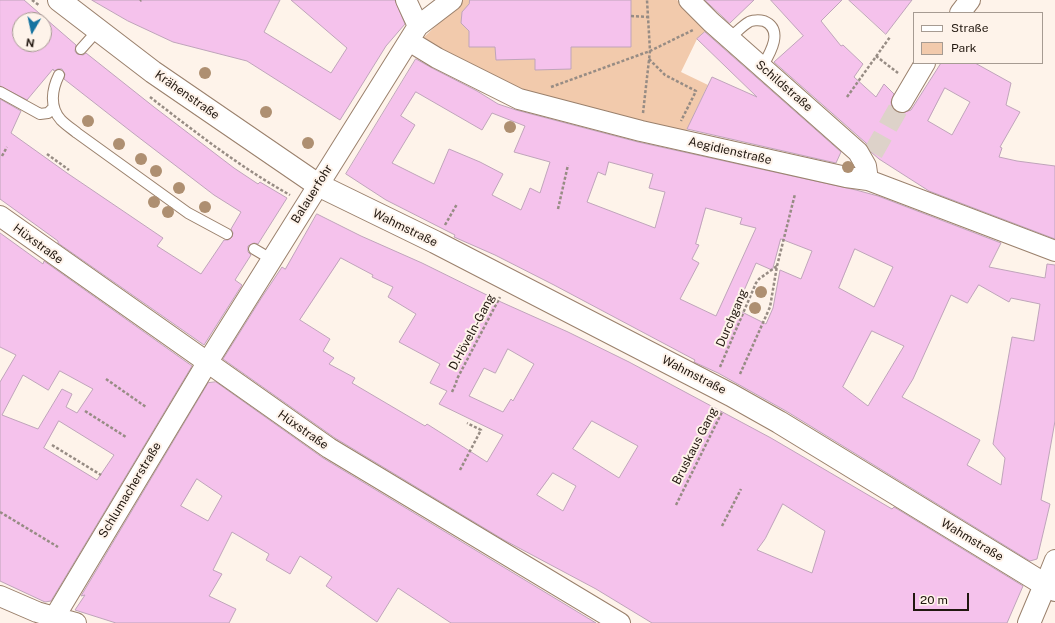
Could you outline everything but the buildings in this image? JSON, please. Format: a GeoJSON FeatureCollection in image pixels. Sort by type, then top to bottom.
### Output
{"type":"FeatureCollection","features":[{"type":"Feature","properties":{"kind":"street","name":"Krähenstraße"},"geometry":{"type":"LineString","coordinates":[[59,0],[154,72],[318,185]]}},
{"type":"Feature","properties":{"kind":"street"},"geometry":{"type":"LineString","coordinates":[[406,0],[414,33],[452,0]]}},
{"type":"Feature","properties":{"kind":"street","name":"Schildstraße"},"geometry":{"type":"LineString","coordinates":[[689,0],[711,22],[858,152],[869,166]]}},
{"type":"Feature","properties":{"kind":"street"},"geometry":{"type":"LineString","coordinates":[[961,12],[970,0]]}},
{"type":"Feature","properties":{"kind":"street","name":"Aegidienstraße"},"geometry":{"type":"LineString","coordinates":[[414,33],[437,58],[519,99],[641,131],[846,177],[869,166],[1020,238],[1055,251]]}},
{"type":"Feature","properties":{"kind":"street","name":"Balauerfohr"},"geometry":{"type":"LineString","coordinates":[[207,363],[414,33]]}},
{"type":"Feature","properties":{"kind":"street"},"geometry":{"type":"LineString","coordinates":[[902,102],[923,64]]}},
{"type":"Feature","properties":{"kind":"street","name":"Wahmstraße"},"geometry":{"type":"LineString","coordinates":[[318,185],[722,390],[779,422],[1050,588]]}},
{"type":"Feature","properties":{"kind":"street","name":"Hüxstraße"},"geometry":{"type":"LineString","coordinates":[[0,216],[329,448],[620,623]]}},
{"type":"Feature","properties":{"kind":"street","name":"Schlumacherstraße"},"geometry":{"type":"LineString","coordinates":[[54,620],[207,363]]}},
{"type":"Feature","properties":{"kind":"street"},"geometry":{"type":"LineString","coordinates":[[1029,623],[1050,588],[1055,560]]}},
{"type":"Feature","properties":{"kind":"street"},"geometry":{"type":"LineString","coordinates":[[0,596],[54,620],[76,623]]}},
{"type":"Feature","properties":{"kind":"lane"},"geometry":{"type":"LineString","coordinates":[[729,38],[750,21],[763,21],[772,27],[775,38],[772,49],[762,67]]}},
{"type":"Feature","properties":{"kind":"lane"},"geometry":{"type":"LineString","coordinates":[[81,49],[98,30]]}},
{"type":"Feature","properties":{"kind":"lane"},"geometry":{"type":"LineString","coordinates":[[60,75],[55,83],[52,95],[54,106],[60,120],[188,213],[227,234]]}},
{"type":"Feature","properties":{"kind":"lane"},"geometry":{"type":"LineString","coordinates":[[0,92],[40,114],[48,113],[54,106]]}},
{"type":"Feature","properties":{"kind":"lane"},"geometry":{"type":"LineString","coordinates":[[254,249],[271,259]]}},
{"type":"Feature","properties":{"kind":"path"},"geometry":{"type":"LineString","coordinates":[[641,131],[650,51],[647,0]]}},
{"type":"Feature","properties":{"kind":"path"},"geometry":{"type":"LineString","coordinates":[[631,16],[648,17]]}},
{"type":"Feature","properties":{"kind":"path"},"geometry":{"type":"LineString","coordinates":[[548,88],[650,51],[711,22]]}},
{"type":"Feature","properties":{"kind":"path"},"geometry":{"type":"LineString","coordinates":[[847,97],[890,37]]}},
{"type":"Feature","properties":{"kind":"path"},"geometry":{"type":"LineString","coordinates":[[876,56],[912,85]]}},
{"type":"Feature","properties":{"kind":"path"},"geometry":{"type":"LineString","coordinates":[[649,59],[665,75],[696,91],[673,138]]}},
{"type":"Feature","properties":{"kind":"path"},"geometry":{"type":"LineString","coordinates":[[2,156],[7,147]]}},
{"type":"Feature","properties":{"kind":"path"},"geometry":{"type":"LineString","coordinates":[[47,154],[69,170]]}},
{"type":"Feature","properties":{"kind":"path"},"geometry":{"type":"LineString","coordinates":[[558,209],[568,165]]}},
{"type":"Feature","properties":{"kind":"path"},"geometry":{"type":"LineString","coordinates":[[740,374],[770,307],[777,266],[795,194]]}},
{"type":"Feature","properties":{"kind":"path"},"geometry":{"type":"LineString","coordinates":[[448,218],[456,204]]}},
{"type":"Feature","properties":{"kind":"path","name":"Durchgang"},"geometry":{"type":"LineString","coordinates":[[722,390],[756,283],[759,279],[777,266]]}},
{"type":"Feature","properties":{"kind":"path","name":"D.Höveln-Gang"},"geometry":{"type":"LineString","coordinates":[[452,392],[456,379],[509,281]]}},
{"type":"Feature","properties":{"kind":"path"},"geometry":{"type":"LineString","coordinates":[[106,379],[146,407]]}},
{"type":"Feature","properties":{"kind":"path","name":"Bruskaus Gang"},"geometry":{"type":"LineString","coordinates":[[676,505],[722,390]]}},
{"type":"Feature","properties":{"kind":"path"},"geometry":{"type":"LineString","coordinates":[[85,411],[126,437]]}},
{"type":"Feature","properties":{"kind":"path"},"geometry":{"type":"LineString","coordinates":[[460,470],[481,430],[467,422]]}},
{"type":"Feature","properties":{"kind":"path"},"geometry":{"type":"LineString","coordinates":[[52,445],[101,475]]}},
{"type":"Feature","properties":{"kind":"path"},"geometry":{"type":"LineString","coordinates":[[722,526],[741,489]]}},
{"type":"Feature","properties":{"kind":"path"},"geometry":{"type":"LineString","coordinates":[[0,512],[58,546]]}},
{"type":"Feature","properties":{"kind":"green space"},"geometry":{"type":"Polygon","coordinates":[[[463,0],[677,0],[708,29],[697,39],[681,72],[708,85],[686,132],[635,122],[515,89],[421,40],[463,0]]]}},
{"type":"Feature","properties":{"kind":"tunnel"},"geometry":{"type":"LineString","coordinates":[[873,153],[902,102]]}}]}
